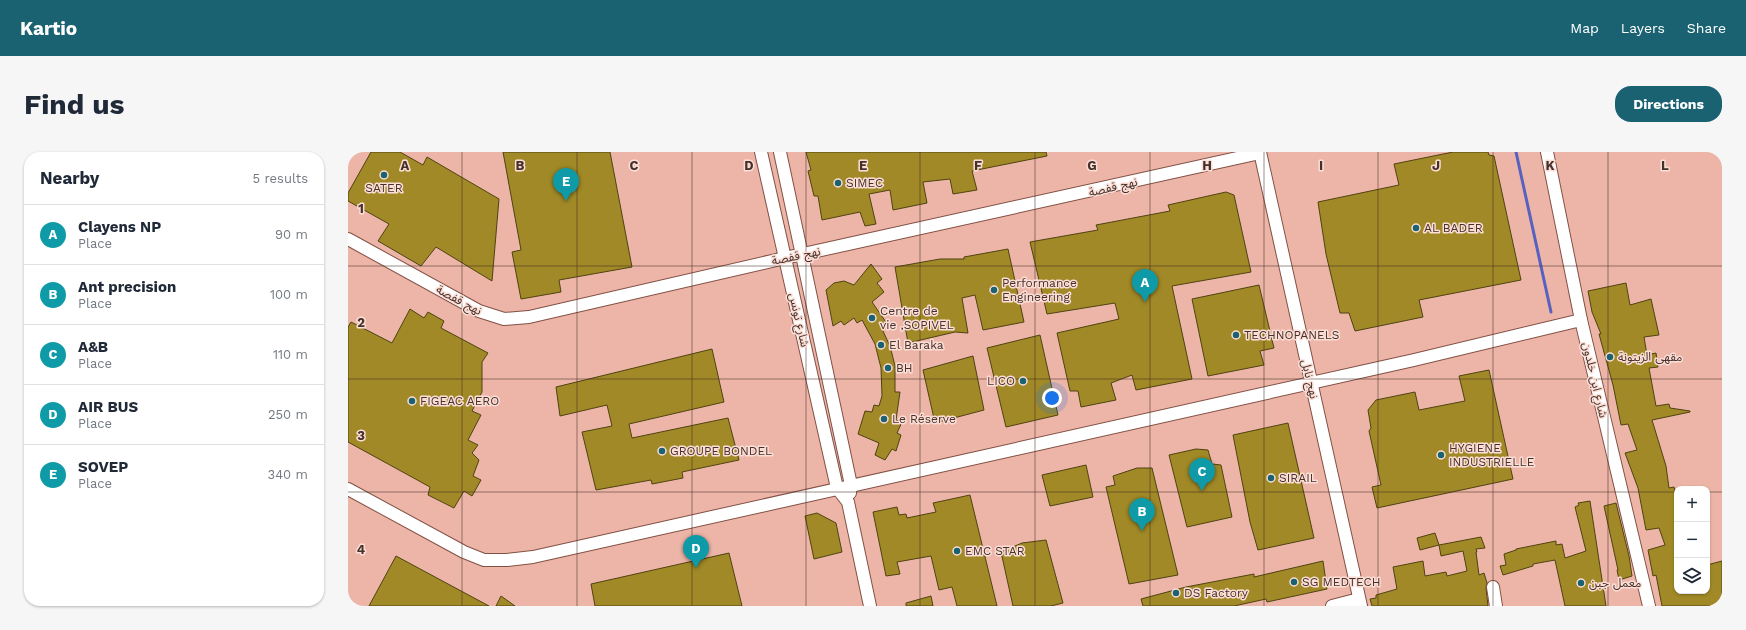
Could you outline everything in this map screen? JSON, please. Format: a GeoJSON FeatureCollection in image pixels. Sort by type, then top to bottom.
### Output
{"type":"FeatureCollection","features":[{"type":"Feature","properties":{"kind":"street","name":"شارع تونس"},"geometry":{"type":"LineString","coordinates":[[761,152],[837,488]]}},
{"type":"Feature","properties":{"kind":"street","name":"شارع تونس"},"geometry":{"type":"LineString","coordinates":[[780,152],[804,255],[851,485]]}},
{"type":"Feature","properties":{"kind":"street","name":"شارع ابن خلدون"},"geometry":{"type":"LineString","coordinates":[[1547,152],[1581,320],[1650,606]]}},
{"type":"Feature","properties":{"kind":"street","name":"نهج قفصة"},"geometry":{"type":"LineString","coordinates":[[348,239],[479,312],[504,319],[529,317],[785,258],[1260,153]]}},
{"type":"Feature","properties":{"kind":"street","name":"نهج نابل"},"geometry":{"type":"LineString","coordinates":[[1260,153],[1360,603]]}},
{"type":"Feature","properties":{"kind":"street"},"geometry":{"type":"LineString","coordinates":[[348,489],[464,552],[484,560],[507,560],[533,557],[1310,382],[1414,360],[1581,320]]}},
{"type":"Feature","properties":{"kind":"street"},"geometry":{"type":"LineString","coordinates":[[851,485],[848,502],[870,606]]}},
{"type":"Feature","properties":{"kind":"street"},"geometry":{"type":"LineString","coordinates":[[837,488],[848,502]]}},
{"type":"Feature","properties":{"kind":"street"},"geometry":{"type":"LineString","coordinates":[[1493,588],[1496,606]]}},
{"type":"Feature","properties":{"kind":"street"},"geometry":{"type":"LineString","coordinates":[[1332,606],[1360,603]]}},
{"type":"Feature","properties":{"kind":"building"},"geometry":{"type":"Polygon","coordinates":[[[371,152],[400,152],[423,165],[427,157],[499,199],[492,281],[436,247],[421,266],[378,241],[389,224],[348,201],[348,193],[371,152]]]}},
{"type":"Feature","properties":{"kind":"building"},"geometry":{"type":"Polygon","coordinates":[[[503,152],[610,152],[632,267],[559,280],[561,292],[521,299],[512,252],[521,250],[503,152]]]}},
{"type":"Feature","properties":{"kind":"building"},"geometry":{"type":"Polygon","coordinates":[[[806,152],[1046,152],[1047,156],[972,171],[977,190],[953,194],[950,179],[923,182],[927,203],[893,210],[890,190],[869,194],[876,224],[865,226],[860,212],[822,220],[818,196],[814,196],[808,171],[811,170],[806,152]]]}},
{"type":"Feature","properties":{"kind":"building","name":"AL BADER"},"geometry":{"type":"Polygon","coordinates":[[[1453,152],[1488,152],[1489,155],[1494,156],[1521,280],[1419,300],[1423,317],[1355,331],[1349,313],[1340,313],[1326,254],[1318,202],[1399,185],[1394,164],[1453,152]]]}},
{"type":"Feature","properties":{"kind":"building"},"geometry":{"type":"Polygon","coordinates":[[[1226,192],[1234,195],[1251,272],[1172,286],[1192,379],[1136,390],[1132,375],[1111,383],[1116,400],[1081,407],[1078,391],[1070,391],[1057,333],[1119,319],[1115,303],[1047,314],[1030,242],[1098,230],[1096,225],[1170,211],[1168,205],[1226,192]]]}},
{"type":"Feature","properties":{"kind":"building"},"geometry":{"type":"Polygon","coordinates":[[[1008,249],[1024,322],[983,330],[975,295],[962,298],[968,333],[955,332],[908,343],[895,267],[940,259],[964,259],[964,257],[1008,249]]]}},
{"type":"Feature","properties":{"kind":"building"},"geometry":{"type":"Polygon","coordinates":[[[871,264],[882,279],[877,283],[884,292],[872,302],[888,325],[882,329],[890,346],[895,366],[895,392],[900,392],[896,420],[902,422],[897,433],[901,435],[896,451],[892,449],[885,460],[875,455],[879,443],[858,434],[865,411],[872,412],[874,405],[879,406],[882,396],[881,368],[875,344],[862,320],[857,323],[854,318],[844,325],[841,321],[833,326],[826,290],[834,283],[844,281],[854,285],[871,264]]]}},
{"type":"Feature","properties":{"kind":"building"},"geometry":{"type":"Polygon","coordinates":[[[1626,283],[1630,305],[1651,299],[1659,335],[1644,337],[1647,355],[1656,353],[1658,367],[1649,368],[1656,406],[1669,404],[1670,408],[1690,411],[1652,420],[1666,466],[1669,488],[1674,487],[1674,594],[1710,594],[1710,564],[1722,561],[1722,606],[1662,606],[1656,575],[1653,576],[1648,550],[1665,545],[1659,528],[1646,530],[1638,488],[1625,453],[1637,450],[1628,424],[1621,425],[1613,385],[1599,334],[1601,334],[1592,312],[1588,291],[1626,283]]]}},
{"type":"Feature","properties":{"kind":"building","name":"TECHNOPANELS"},"geometry":{"type":"Polygon","coordinates":[[[1259,285],[1274,348],[1260,351],[1264,365],[1208,376],[1192,299],[1259,285]]]}},
{"type":"Feature","properties":{"kind":"building","name":"FIGEAC AERO"},"geometry":{"type":"Polygon","coordinates":[[[410,309],[424,318],[428,312],[444,321],[441,328],[488,353],[482,362],[482,392],[472,411],[481,415],[468,440],[478,445],[472,453],[479,460],[473,476],[481,480],[472,496],[464,491],[454,508],[428,495],[430,487],[348,442],[348,327],[351,322],[392,343],[410,309]]]}},
{"type":"Feature","properties":{"kind":"building","name":"LICO"},"geometry":{"type":"Polygon","coordinates":[[[1040,335],[1058,415],[1006,427],[987,348],[1040,335]]]}},
{"type":"Feature","properties":{"kind":"building"},"geometry":{"type":"Polygon","coordinates":[[[712,349],[724,402],[629,424],[632,438],[728,418],[739,460],[682,472],[683,478],[652,484],[651,480],[596,490],[582,432],[612,426],[607,405],[560,416],[556,387],[712,349]]]}},
{"type":"Feature","properties":{"kind":"building"},"geometry":{"type":"Polygon","coordinates":[[[973,356],[984,410],[935,423],[923,370],[973,356]]]}},
{"type":"Feature","properties":{"kind":"building","name":"HYGIENE INDUSTRIELLE"},"geometry":{"type":"Polygon","coordinates":[[[1489,370],[1513,479],[1377,508],[1372,487],[1381,485],[1369,431],[1371,428],[1368,410],[1376,400],[1415,392],[1419,410],[1465,401],[1459,376],[1489,370]]]}},
{"type":"Feature","properties":{"kind":"building","name":"SIRAIL"},"geometry":{"type":"Polygon","coordinates":[[[1288,423],[1314,538],[1258,550],[1250,522],[1233,435],[1288,423]]]}},
{"type":"Feature","properties":{"kind":"building"},"geometry":{"type":"Polygon","coordinates":[[[1196,449],[1208,450],[1212,464],[1221,465],[1232,517],[1187,527],[1169,455],[1196,449]]]}},
{"type":"Feature","properties":{"kind":"building"},"geometry":{"type":"Polygon","coordinates":[[[1086,465],[1093,497],[1050,506],[1042,475],[1086,465]]]}},
{"type":"Feature","properties":{"kind":"building"},"geometry":{"type":"Polygon","coordinates":[[[1137,468],[1152,468],[1178,575],[1129,584],[1106,487],[1115,485],[1113,476],[1137,468]]]}},
{"type":"Feature","properties":{"kind":"building","name":"EMC STAR"},"geometry":{"type":"Polygon","coordinates":[[[970,495],[997,606],[957,606],[952,587],[939,590],[931,556],[897,562],[900,574],[886,576],[873,512],[897,507],[899,515],[906,514],[907,518],[936,512],[933,503],[970,495]]]}},
{"type":"Feature","properties":{"kind":"building"},"geometry":{"type":"Polygon","coordinates":[[[1590,501],[1606,606],[1565,606],[1555,560],[1533,564],[1533,566],[1503,575],[1500,566],[1506,565],[1504,554],[1516,549],[1556,541],[1556,545],[1562,544],[1565,558],[1586,551],[1575,507],[1579,505],[1578,503],[1590,501]]]}},
{"type":"Feature","properties":{"kind":"building"},"geometry":{"type":"Polygon","coordinates":[[[1616,503],[1629,556],[1632,576],[1619,580],[1604,506],[1616,503]]]}},
{"type":"Feature","properties":{"kind":"building"},"geometry":{"type":"Polygon","coordinates":[[[817,513],[836,523],[842,552],[814,559],[805,516],[817,513]]]}},
{"type":"Feature","properties":{"kind":"building"},"geometry":{"type":"Polygon","coordinates":[[[1435,533],[1439,545],[1420,550],[1417,538],[1435,533]]]}},
{"type":"Feature","properties":{"kind":"building"},"geometry":{"type":"Polygon","coordinates":[[[1481,537],[1485,548],[1476,549],[1476,552],[1479,575],[1484,573],[1487,583],[1486,588],[1488,606],[1372,606],[1370,599],[1376,598],[1376,595],[1397,589],[1393,567],[1423,561],[1425,576],[1446,572],[1447,576],[1467,571],[1463,551],[1441,556],[1439,545],[1481,537]]]}},
{"type":"Feature","properties":{"kind":"building","name":"EMC STAR"},"geometry":{"type":"Polygon","coordinates":[[[1046,540],[1063,603],[1051,606],[1013,606],[1001,552],[1022,543],[1046,540]]]}},
{"type":"Feature","properties":{"kind":"building"},"geometry":{"type":"Polygon","coordinates":[[[729,553],[742,606],[595,606],[591,584],[729,553]]]}},
{"type":"Feature","properties":{"kind":"building"},"geometry":{"type":"Polygon","coordinates":[[[396,556],[489,606],[369,606],[396,556]]]}},
{"type":"Feature","properties":{"kind":"building"},"geometry":{"type":"Polygon","coordinates":[[[1323,561],[1327,589],[1267,602],[1266,599],[1234,606],[1143,606],[1141,599],[1186,587],[1254,574],[1254,577],[1323,561]]]}},
{"type":"Feature","properties":{"kind":"building"},"geometry":{"type":"Polygon","coordinates":[[[501,596],[515,606],[496,606],[501,596]]]}},
{"type":"Feature","properties":{"kind":"building"},"geometry":{"type":"Polygon","coordinates":[[[931,596],[933,606],[906,606],[906,603],[931,596]]]}},
{"type":"Feature","properties":{"kind":"waterway"},"geometry":{"type":"LineString","coordinates":[[1516,152],[1551,312]]}},
{"type":"Feature","properties":{"kind":"place","name":"SATER"},"geometry":{"type":"Point","coordinates":[384,175]}},
{"type":"Feature","properties":{"kind":"place","name":"SIMEC"},"geometry":{"type":"Point","coordinates":[838,183]}},
{"type":"Feature","properties":{"kind":"place","name":"SOVEP"},"geometry":{"type":"Point","coordinates":[566,201]}},
{"type":"Feature","properties":{"kind":"place","name":"AL BADER"},"geometry":{"type":"Point","coordinates":[1416,228]}},
{"type":"Feature","properties":{"kind":"place","name":"Performance Engineering"},"geometry":{"type":"Point","coordinates":[994,290]}},
{"type":"Feature","properties":{"kind":"place","name":"Clayens NP"},"geometry":{"type":"Point","coordinates":[1145,302]}},
{"type":"Feature","properties":{"kind":"place","name":"Centre de vie ,SOPIVEL"},"geometry":{"type":"Point","coordinates":[872,318]}},
{"type":"Feature","properties":{"kind":"place","name":"TECHNOPANELS"},"geometry":{"type":"Point","coordinates":[1236,335]}},
{"type":"Feature","properties":{"kind":"place","name":"El Baraka"},"geometry":{"type":"Point","coordinates":[881,345]}},
{"type":"Feature","properties":{"kind":"place","name":"مقهى الزيتونة"},"geometry":{"type":"Point","coordinates":[1610,357]}},
{"type":"Feature","properties":{"kind":"place","name":"BH"},"geometry":{"type":"Point","coordinates":[888,368]}},
{"type":"Feature","properties":{"kind":"place","name":"LICO"},"geometry":{"type":"Point","coordinates":[1023,381]}},
{"type":"Feature","properties":{"kind":"place","name":"FIGEAC AERO"},"geometry":{"type":"Point","coordinates":[412,401]}},
{"type":"Feature","properties":{"kind":"place","name":"Le Réserve"},"geometry":{"type":"Point","coordinates":[884,419]}},
{"type":"Feature","properties":{"kind":"place","name":"GROUPE BONDEL"},"geometry":{"type":"Point","coordinates":[662,451]}},
{"type":"Feature","properties":{"kind":"place","name":"HYGIENE INDUSTRIELLE"},"geometry":{"type":"Point","coordinates":[1441,455]}},
{"type":"Feature","properties":{"kind":"place","name":"SIRAIL"},"geometry":{"type":"Point","coordinates":[1271,478]}},
{"type":"Feature","properties":{"kind":"place","name":"A&B"},"geometry":{"type":"Point","coordinates":[1202,491]}},
{"type":"Feature","properties":{"kind":"place","name":"Ant precision"},"geometry":{"type":"Point","coordinates":[1142,531]}},
{"type":"Feature","properties":{"kind":"place","name":"EMC STAR"},"geometry":{"type":"Point","coordinates":[957,551]}},
{"type":"Feature","properties":{"kind":"place","name":"AIR BUS"},"geometry":{"type":"Point","coordinates":[696,568]}},
{"type":"Feature","properties":{"kind":"place","name":"SG MEDTECH"},"geometry":{"type":"Point","coordinates":[1294,582]}},
{"type":"Feature","properties":{"kind":"place","name":"معمل جبن"},"geometry":{"type":"Point","coordinates":[1581,583]}},
{"type":"Feature","properties":{"kind":"place","name":"DS Factory"},"geometry":{"type":"Point","coordinates":[1176,593]}}]}
